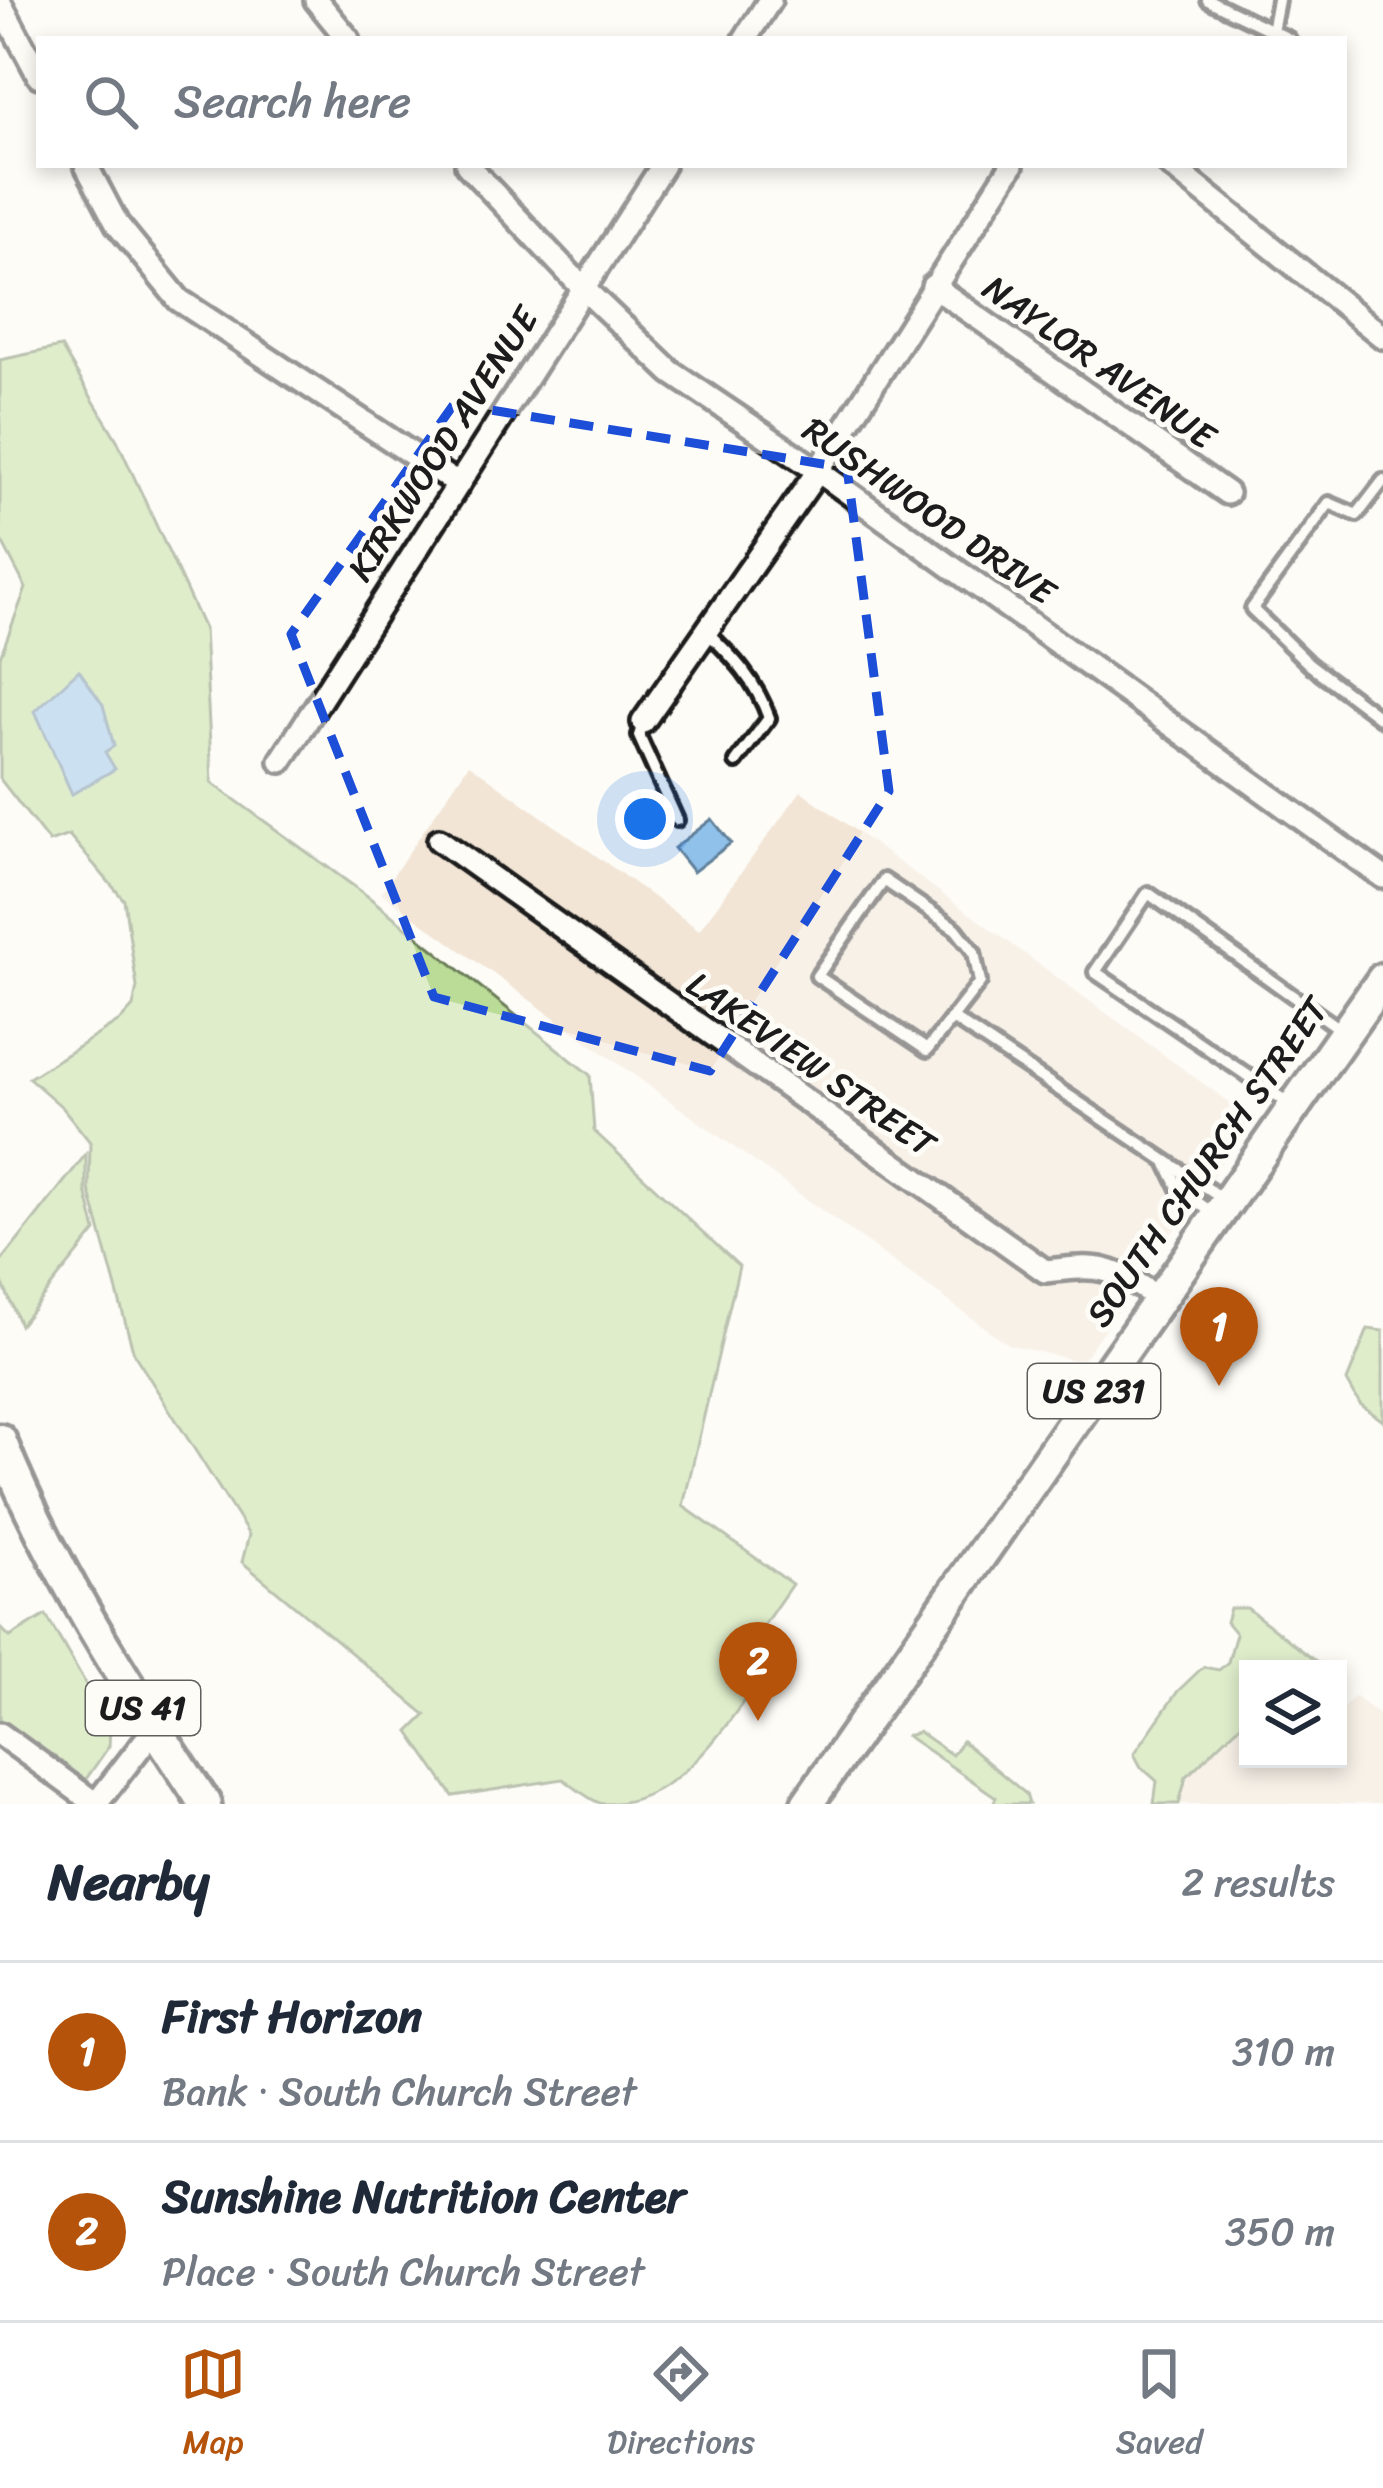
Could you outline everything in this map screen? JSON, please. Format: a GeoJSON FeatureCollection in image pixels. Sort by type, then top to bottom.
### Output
{"type":"FeatureCollection","features":[{"type":"Feature","properties":{"kind":"main road","name":"SOUTH CHURCH STREET"},"geometry":{"type":"LineString","coordinates":[[807,1804],[1383,979]]}},
{"type":"Feature","properties":{"kind":"main road","name":"US 41"},"geometry":{"type":"LineString","coordinates":[[0,1440],[36,1523],[155,1728],[205,1804]]}},
{"type":"Feature","properties":{"kind":"street"},"geometry":{"type":"LineString","coordinates":[[316,0],[346,36]]}},
{"type":"Feature","properties":{"kind":"street"},"geometry":{"type":"LineString","coordinates":[[747,36],[770,0]]}},
{"type":"Feature","properties":{"kind":"street"},"geometry":{"type":"LineString","coordinates":[[0,2],[36,70]]}},
{"type":"Feature","properties":{"kind":"street"},"geometry":{"type":"LineString","coordinates":[[88,168],[117,224],[179,300],[456,483]]}},
{"type":"Feature","properties":{"kind":"street","name":"RUSHWOOD DRIVE"},"geometry":{"type":"LineString","coordinates":[[469,168],[670,372],[818,471],[1383,877]]}},
{"type":"Feature","properties":{"kind":"street","name":"KIRKWOOD AVENUE"},"geometry":{"type":"LineString","coordinates":[[281,761],[661,168]]}},
{"type":"Feature","properties":{"kind":"street","name":"NAYLOR AVENUE"},"geometry":{"type":"LineString","coordinates":[[643,722],[818,471],[1010,168]]}},
{"type":"Feature","properties":{"kind":"street"},"geometry":{"type":"LineString","coordinates":[[1173,168],[1383,337]]}},
{"type":"Feature","properties":{"kind":"street","name":"NAYLOR AVENUE"},"geometry":{"type":"LineString","coordinates":[[933,286],[1227,493]]}},
{"type":"Feature","properties":{"kind":"street","name":"LAKEVIEW STREET"},"geometry":{"type":"LineString","coordinates":[[440,840],[1045,1271],[1116,1270],[1159,1298]]}},
{"type":"Feature","properties":{"kind":"street"},"geometry":{"type":"LineString","coordinates":[[0,1734],[96,1804],[155,1728]]}},
{"type":"Feature","properties":{"kind":"lane"},"geometry":{"type":"LineString","coordinates":[[1208,0],[1283,36]]}},
{"type":"Feature","properties":{"kind":"lane"},"geometry":{"type":"LineString","coordinates":[[1272,31],[1278,0]]}},
{"type":"Feature","properties":{"kind":"lane"},"geometry":{"type":"LineString","coordinates":[[1383,481],[1357,515],[1329,502],[1252,609],[1309,664],[1383,720]]}},
{"type":"Feature","properties":{"kind":"lane"},"geometry":{"type":"LineString","coordinates":[[706,631],[744,668],[769,718],[736,762]]}},
{"type":"Feature","properties":{"kind":"lane"},"geometry":{"type":"LineString","coordinates":[[643,722],[639,736],[677,820]]}},
{"type":"Feature","properties":{"kind":"lane"},"geometry":{"type":"LineString","coordinates":[[884,880],[956,929],[974,952],[980,982],[952,1018],[927,1050],[817,976],[884,880]]}},
{"type":"Feature","properties":{"kind":"lane"},"geometry":{"type":"LineString","coordinates":[[1294,1106],[1095,972],[1148,893],[1345,1034]]}},
{"type":"Feature","properties":{"kind":"lane"},"geometry":{"type":"LineString","coordinates":[[952,1018],[1165,1161],[1221,1209]]}},
{"type":"Feature","properties":{"kind":"highlighted area"},"geometry":{"type":"Polygon","coordinates":[[[454,404],[847,468],[889,791],[710,1071],[434,997],[291,634],[454,404]]]}},
{"type":"Feature","properties":{"kind":"shaded area"},"geometry":{"type":"Polygon","coordinates":[[[469,764],[699,930],[801,791],[1252,1119],[1084,1358],[1073,1360],[1009,1345],[381,893],[469,764]]]}},
{"type":"Feature","properties":{"kind":"shaded area"},"geometry":{"type":"Polygon","coordinates":[[[1355,1696],[1383,1719],[1383,1804],[1179,1804],[1185,1777],[1239,1726],[1239,1768],[1347,1768],[1347,1704],[1355,1696]]]}},
{"type":"Feature","properties":{"kind":"green space"},"geometry":{"type":"Polygon","coordinates":[[[61,347],[117,440],[204,629],[212,783],[370,898],[590,1075],[594,1131],[739,1266],[683,1506],[792,1584],[741,1658],[758,1681],[713,1742],[654,1792],[603,1804],[563,1779],[453,1796],[409,1732],[426,1715],[242,1562],[249,1535],[134,1354],[89,1189],[90,1142],[63,1108],[29,1078],[121,1020],[133,1007],[137,987],[124,900],[69,835],[49,842],[0,779],[0,657],[26,588],[0,538],[0,360],[61,347]]]}},
{"type":"Feature","properties":{"kind":"green space"},"geometry":{"type":"Polygon","coordinates":[[[86,1154],[86,1191],[96,1231],[20,1325],[0,1277],[0,1263],[86,1154]]]}},
{"type":"Feature","properties":{"kind":"green space"},"geometry":{"type":"Polygon","coordinates":[[[1368,1329],[1383,1331],[1383,1421],[1360,1404],[1347,1381],[1368,1329]]]}},
{"type":"Feature","properties":{"kind":"green space"},"geometry":{"type":"Polygon","coordinates":[[[1230,1608],[1247,1608],[1314,1660],[1239,1660],[1239,1726],[1186,1777],[1179,1804],[1154,1804],[1157,1781],[1134,1754],[1178,1691],[1203,1667],[1219,1670],[1228,1662],[1236,1634],[1226,1622],[1230,1608]]]}},
{"type":"Feature","properties":{"kind":"green space"},"geometry":{"type":"Polygon","coordinates":[[[46,1615],[110,1727],[109,1746],[84,1782],[39,1754],[39,1749],[0,1721],[0,1627],[10,1637],[46,1615]]]}},
{"type":"Feature","properties":{"kind":"green space"},"geometry":{"type":"Polygon","coordinates":[[[919,1732],[952,1755],[962,1741],[1026,1794],[1029,1804],[993,1804],[996,1797],[907,1736],[919,1732]]]}},
{"type":"Feature","properties":{"kind":"water"},"geometry":{"type":"Polygon","coordinates":[[[79,670],[103,705],[114,746],[105,752],[115,769],[72,794],[35,711],[79,670]]]}},
{"type":"Feature","properties":{"kind":"water"},"geometry":{"type":"Polygon","coordinates":[[[712,819],[731,843],[693,872],[674,848],[712,819]]]}},
{"type":"Feature","properties":{"kind":"place","name":"First Horizon"},"geometry":{"type":"Point","coordinates":[1219,1386]}},
{"type":"Feature","properties":{"kind":"place","name":"Sunshine Nutrition Center"},"geometry":{"type":"Point","coordinates":[758,1721]}}]}
